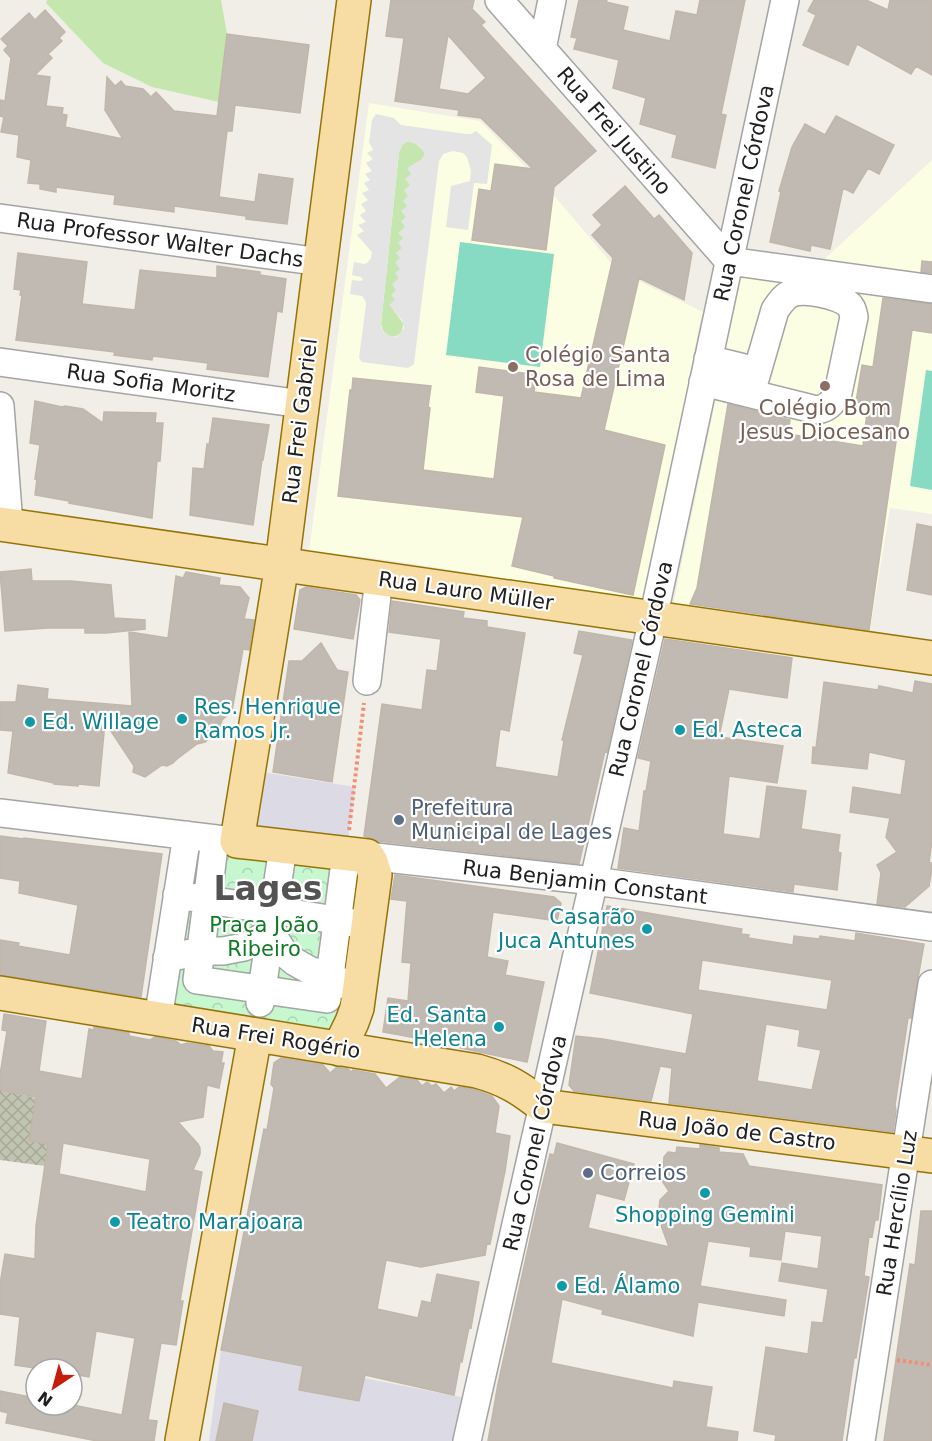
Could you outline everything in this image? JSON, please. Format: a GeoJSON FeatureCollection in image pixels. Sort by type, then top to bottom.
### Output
{"type":"FeatureCollection","features":[{"type":"Feature","properties":{"kind":"main road","name":"Rua Frei Gabriel"},"geometry":{"type":"LineString","coordinates":[[217,861],[282,564],[354,0]]}},
{"type":"Feature","properties":{"kind":"main road","name":"Rua Lauro Müller"},"geometry":{"type":"LineString","coordinates":[[5,524],[932,658]]}},
{"type":"Feature","properties":{"kind":"main road","name":"Rua Benjamin Constant"},"geometry":{"type":"LineString","coordinates":[[217,861],[282,854],[358,864]]}},
{"type":"Feature","properties":{"kind":"main road"},"geometry":{"type":"LineString","coordinates":[[339,1049],[352,1022],[359,994],[349,914],[358,864]]}},
{"type":"Feature","properties":{"kind":"main road","name":"Rua Frei Rogério"},"geometry":{"type":"LineString","coordinates":[[0,993],[477,1071],[497,1076],[527,1094],[543,1107]]}},
{"type":"Feature","properties":{"kind":"main road"},"geometry":{"type":"LineString","coordinates":[[182,1441],[255,1035]]}},
{"type":"Feature","properties":{"kind":"main road","name":"Rua João de Castro"},"geometry":{"type":"LineString","coordinates":[[543,1107],[919,1154]]}},
{"type":"Feature","properties":{"kind":"street","name":"Rua Frei Justino"},"geometry":{"type":"LineString","coordinates":[[499,0],[729,261]]}},
{"type":"Feature","properties":{"kind":"street"},"geometry":{"type":"LineString","coordinates":[[542,49],[552,0]]}},
{"type":"Feature","properties":{"kind":"street","name":"Rua Coronel Córdova"},"geometry":{"type":"LineString","coordinates":[[467,1441],[653,619],[785,0]]}},
{"type":"Feature","properties":{"kind":"street","name":"Rua Professor Walter Dachs"},"geometry":{"type":"LineString","coordinates":[[0,218],[321,262]]}},
{"type":"Feature","properties":{"kind":"street"},"geometry":{"type":"LineString","coordinates":[[729,261],[932,289]]}},
{"type":"Feature","properties":{"kind":"street","name":"Rua Sofia Moritz"},"geometry":{"type":"LineString","coordinates":[[0,362],[302,404]]}},
{"type":"Feature","properties":{"kind":"street"},"geometry":{"type":"LineString","coordinates":[[706,371],[754,382]]}},
{"type":"Feature","properties":{"kind":"street"},"geometry":{"type":"LineString","coordinates":[[0,406],[5,524]]}},
{"type":"Feature","properties":{"kind":"street"},"geometry":{"type":"LineString","coordinates":[[367,681],[379,578]]}},
{"type":"Feature","properties":{"kind":"street"},"geometry":{"type":"LineString","coordinates":[[0,813],[186,842],[217,861],[272,921],[284,953],[294,962],[311,971],[328,996]]}},
{"type":"Feature","properties":{"kind":"street"},"geometry":{"type":"LineString","coordinates":[[186,842],[217,861]]}},
{"type":"Feature","properties":{"kind":"street"},"geometry":{"type":"LineString","coordinates":[[158,1019],[186,842]]}},
{"type":"Feature","properties":{"kind":"street"},"geometry":{"type":"LineString","coordinates":[[261,996],[282,854]]}},
{"type":"Feature","properties":{"kind":"street"},"geometry":{"type":"LineString","coordinates":[[177,895],[217,861]]}},
{"type":"Feature","properties":{"kind":"street"},"geometry":{"type":"LineString","coordinates":[[217,861],[196,985],[261,996],[359,994]]}},
{"type":"Feature","properties":{"kind":"street","name":"Rua Benjamin Constant"},"geometry":{"type":"LineString","coordinates":[[358,864],[594,881],[932,927]]}},
{"type":"Feature","properties":{"kind":"street"},"geometry":{"type":"LineString","coordinates":[[167,958],[201,951],[223,951],[244,947],[257,941],[272,921],[349,914],[328,996]]}},
{"type":"Feature","properties":{"kind":"street","name":"Rua Hercílio Luz"},"geometry":{"type":"LineString","coordinates":[[861,1441],[874,1357],[919,1154],[932,984]]}},
{"type":"Feature","properties":{"kind":"path"},"geometry":{"type":"LineString","coordinates":[[358,864],[367,681]]}},
{"type":"Feature","properties":{"kind":"path"},"geometry":{"type":"LineString","coordinates":[[874,1357],[932,1365]]}},
{"type":"Feature","properties":{"kind":"shaded area","name":"Colégio Santa Rosa de Lima"},"geometry":{"type":"Polygon","coordinates":[[[369,103],[480,121],[557,199],[618,271],[703,312],[646,603],[453,570],[309,551],[369,103]]]}},
{"type":"Feature","properties":{"kind":"shaded area"},"geometry":{"type":"Polygon","coordinates":[[[376,114],[394,118],[401,125],[466,134],[476,131],[492,145],[487,184],[474,183],[468,230],[446,227],[451,186],[470,181],[471,170],[467,157],[463,153],[453,151],[443,154],[439,161],[414,364],[408,368],[362,362],[359,358],[366,304],[362,296],[350,294],[352,280],[361,281],[363,279],[352,275],[354,262],[367,263],[372,252],[357,235],[364,231],[358,225],[366,222],[360,215],[366,211],[361,204],[368,200],[362,193],[369,190],[364,183],[370,180],[365,174],[372,171],[366,163],[373,159],[367,153],[373,150],[369,142],[372,120],[376,114]],[[412,142],[402,145],[399,152],[381,324],[384,332],[395,337],[404,328],[402,320],[389,305],[395,300],[391,295],[396,290],[392,284],[399,278],[395,273],[400,269],[395,262],[400,258],[396,253],[402,248],[398,243],[403,238],[398,233],[405,227],[401,221],[406,217],[401,211],[407,206],[403,201],[408,196],[404,190],[410,185],[405,179],[411,174],[407,168],[424,156],[420,146],[412,142]]]}},
{"type":"Feature","properties":{"kind":"shaded area","name":"Colégio Bom Jesus Diocesano"},"geometry":{"type":"Polygon","coordinates":[[[932,160],[932,514],[890,508],[869,636],[673,606],[747,248],[818,265],[932,160]]]}},
{"type":"Feature","properties":{"kind":"shaded area"},"geometry":{"type":"Polygon","coordinates":[[[249,770],[355,787],[346,854],[237,841],[249,770]]]}},
{"type":"Feature","properties":{"kind":"shaded area"},"geometry":{"type":"Polygon","coordinates":[[[0,1090],[36,1098],[29,1141],[48,1144],[45,1166],[0,1160],[0,1090]]]}},
{"type":"Feature","properties":{"kind":"shaded area"},"geometry":{"type":"Polygon","coordinates":[[[221,1350],[476,1400],[467,1441],[209,1441],[221,1350]]]}},
{"type":"Feature","properties":{"kind":"green space"},"geometry":{"type":"Polygon","coordinates":[[[47,0],[221,0],[227,34],[219,102],[152,87],[103,63],[46,3],[47,0]]]}},
{"type":"Feature","properties":{"kind":"green space"},"geometry":{"type":"Polygon","coordinates":[[[406,142],[419,146],[424,156],[411,174],[400,269],[395,300],[390,305],[403,323],[400,333],[394,337],[386,334],[381,324],[399,152],[406,142]]]}},
{"type":"Feature","properties":{"kind":"green space"},"geometry":{"type":"Polygon","coordinates":[[[460,242],[554,254],[540,367],[446,355],[460,242]]]}},
{"type":"Feature","properties":{"kind":"green space"},"geometry":{"type":"Polygon","coordinates":[[[926,370],[932,371],[932,490],[910,486],[926,370]]]}},
{"type":"Feature","properties":{"kind":"green space","name":"Praça João Ribeiro"},"geometry":{"type":"Polygon","coordinates":[[[187,835],[367,856],[339,1049],[158,1019],[187,835]]]}},
{"type":"Feature","properties":{"kind":"building"},"geometry":{"type":"Polygon","coordinates":[[[391,0],[474,0],[472,9],[485,22],[481,25],[596,151],[554,187],[546,250],[472,240],[479,189],[491,191],[495,164],[533,169],[481,118],[458,115],[459,110],[395,101],[404,38],[386,36],[391,0]],[[448,35],[439,89],[468,94],[486,78],[448,35]]]}},
{"type":"Feature","properties":{"kind":"building"},"geometry":{"type":"Polygon","coordinates":[[[579,0],[607,0],[606,2],[628,7],[623,30],[670,41],[676,11],[697,15],[700,0],[745,0],[721,114],[726,115],[715,168],[672,157],[677,135],[640,124],[646,98],[613,88],[619,60],[574,49],[577,38],[571,37],[579,0]]]}},
{"type":"Feature","properties":{"kind":"building"},"geometry":{"type":"Polygon","coordinates":[[[814,0],[866,0],[888,10],[890,0],[932,0],[932,75],[916,66],[911,74],[857,44],[848,65],[803,45],[816,15],[808,11],[814,0]]]}},
{"type":"Feature","properties":{"kind":"building"},"geometry":{"type":"Polygon","coordinates":[[[45,10],[65,32],[59,38],[62,41],[48,54],[52,58],[35,75],[50,77],[46,106],[63,108],[62,114],[67,115],[65,127],[123,139],[105,110],[107,77],[115,86],[121,81],[125,86],[143,89],[151,97],[156,92],[174,111],[217,116],[227,34],[309,45],[300,113],[235,105],[232,131],[227,131],[219,197],[255,202],[259,174],[293,179],[287,224],[174,206],[174,212],[114,204],[115,195],[56,187],[56,192],[40,189],[40,184],[28,183],[31,160],[17,157],[19,135],[1,132],[4,117],[0,116],[0,100],[5,101],[11,58],[4,50],[8,46],[1,39],[29,13],[35,20],[45,10]]]}},
{"type":"Feature","properties":{"kind":"building"},"geometry":{"type":"Polygon","coordinates":[[[836,116],[894,145],[879,174],[868,168],[853,193],[843,188],[830,249],[811,245],[810,251],[770,242],[781,192],[779,191],[792,147],[805,124],[825,135],[836,116]]]}},
{"type":"Feature","properties":{"kind":"building"},"geometry":{"type":"Polygon","coordinates":[[[625,186],[654,219],[659,215],[692,253],[684,300],[639,278],[604,430],[665,445],[633,595],[554,578],[554,576],[512,566],[523,517],[338,496],[353,378],[431,386],[423,470],[494,479],[504,396],[476,392],[479,367],[537,375],[534,392],[581,398],[613,258],[592,235],[602,225],[593,215],[625,186]]]}},
{"type":"Feature","properties":{"kind":"building"},"geometry":{"type":"Polygon","coordinates":[[[18,253],[87,262],[82,304],[135,310],[140,270],[217,278],[217,266],[260,272],[260,275],[286,279],[282,312],[277,311],[268,377],[207,369],[208,363],[153,356],[152,360],[114,355],[115,352],[16,340],[22,295],[20,295],[21,290],[14,289],[18,253]]]}},
{"type":"Feature","properties":{"kind":"building"},"geometry":{"type":"Polygon","coordinates":[[[922,261],[932,262],[932,273],[921,272],[922,261]]]}},
{"type":"Feature","properties":{"kind":"building"},"geometry":{"type":"Polygon","coordinates":[[[883,298],[932,304],[932,333],[912,330],[869,630],[690,604],[697,588],[728,404],[790,420],[788,434],[863,446],[868,404],[856,402],[862,365],[873,367],[883,298]]]}},
{"type":"Feature","properties":{"kind":"building"},"geometry":{"type":"Polygon","coordinates":[[[35,401],[83,409],[103,423],[104,412],[156,413],[155,423],[163,423],[152,518],[35,495],[40,445],[30,443],[35,401]]]}},
{"type":"Feature","properties":{"kind":"building"},"geometry":{"type":"Polygon","coordinates":[[[213,418],[269,425],[253,525],[190,515],[193,468],[204,469],[213,418]]]}},
{"type":"Feature","properties":{"kind":"building"},"geometry":{"type":"Polygon","coordinates":[[[917,524],[932,527],[932,595],[907,590],[917,524]]]}},
{"type":"Feature","properties":{"kind":"building"},"geometry":{"type":"Polygon","coordinates":[[[31,569],[32,581],[71,581],[111,585],[114,618],[145,620],[145,629],[106,633],[85,633],[85,628],[5,631],[0,572],[31,569]]]}},
{"type":"Feature","properties":{"kind":"building"},"geometry":{"type":"Polygon","coordinates":[[[186,572],[220,578],[219,585],[240,587],[249,598],[244,619],[254,620],[249,650],[243,649],[232,711],[222,720],[216,733],[205,742],[197,744],[173,763],[167,766],[162,765],[145,777],[133,772],[134,766],[105,722],[99,786],[54,784],[8,773],[13,731],[0,730],[0,702],[16,702],[18,685],[48,689],[47,699],[132,706],[129,632],[168,638],[176,576],[183,578],[186,572]]]}},
{"type":"Feature","properties":{"kind":"building"},"geometry":{"type":"Polygon","coordinates":[[[306,587],[356,595],[360,600],[353,639],[294,629],[300,590],[306,587]]]}},
{"type":"Feature","properties":{"kind":"building"},"geometry":{"type":"Polygon","coordinates":[[[392,601],[464,612],[463,618],[487,621],[487,627],[525,633],[509,731],[500,729],[495,767],[558,777],[564,740],[562,740],[583,655],[574,653],[579,631],[632,640],[579,864],[378,841],[364,836],[382,704],[422,710],[427,670],[437,671],[441,639],[389,632],[392,601]]]}},
{"type":"Feature","properties":{"kind":"building"},"geometry":{"type":"Polygon","coordinates":[[[665,639],[792,658],[787,698],[729,689],[719,737],[783,746],[777,783],[729,776],[723,834],[760,839],[767,786],[806,791],[801,829],[840,835],[838,852],[841,853],[837,890],[794,884],[793,892],[618,868],[624,828],[639,831],[644,791],[646,791],[651,761],[638,758],[665,639]]]}},
{"type":"Feature","properties":{"kind":"building"},"geometry":{"type":"Polygon","coordinates":[[[321,643],[337,670],[348,672],[332,782],[273,772],[289,661],[302,661],[321,643]]]}},
{"type":"Feature","properties":{"kind":"building"},"geometry":{"type":"Polygon","coordinates":[[[915,681],[932,684],[932,842],[929,862],[932,863],[932,869],[929,886],[905,907],[877,904],[881,873],[877,865],[897,852],[886,837],[890,818],[850,812],[853,787],[901,795],[906,760],[869,752],[867,769],[812,763],[824,682],[878,690],[879,686],[913,693],[915,681]]]}},
{"type":"Feature","properties":{"kind":"building"},"geometry":{"type":"Polygon","coordinates":[[[0,836],[162,854],[141,997],[0,975],[0,940],[19,943],[18,946],[70,955],[78,905],[19,893],[20,881],[0,878],[0,836]]]}},
{"type":"Feature","properties":{"kind":"building"},"geometry":{"type":"Polygon","coordinates":[[[395,875],[554,897],[561,903],[557,921],[493,912],[487,957],[508,961],[505,975],[544,982],[527,1062],[460,1048],[460,1046],[383,1032],[388,998],[408,1001],[411,963],[402,962],[407,901],[391,899],[395,875]]]}},
{"type":"Feature","properties":{"kind":"building"},"geometry":{"type":"Polygon","coordinates":[[[607,906],[742,929],[741,934],[749,935],[748,938],[793,945],[794,936],[819,939],[820,936],[855,941],[856,933],[924,944],[911,1018],[908,1018],[893,1132],[669,1103],[672,1068],[660,1066],[651,1101],[574,1091],[569,1085],[576,1036],[686,1054],[693,1014],[590,993],[607,906]],[[702,960],[698,990],[827,1010],[832,980],[702,960]],[[766,1024],[757,1081],[812,1090],[821,1050],[798,1046],[800,1030],[766,1024]]]}},
{"type":"Feature","properties":{"kind":"building"},"geometry":{"type":"Polygon","coordinates":[[[4,1014],[46,1021],[39,1071],[82,1079],[89,1029],[94,1030],[94,1027],[129,1033],[129,1036],[150,1040],[155,1037],[176,1041],[181,1045],[187,1043],[209,1046],[213,1051],[223,1052],[221,1063],[224,1063],[219,1088],[207,1085],[203,1117],[178,1122],[200,1148],[200,1154],[193,1170],[202,1172],[180,1301],[183,1301],[176,1345],[161,1343],[148,1420],[157,1421],[154,1441],[97,1441],[6,1423],[8,1413],[0,1411],[0,1391],[24,1396],[24,1417],[84,1417],[84,1407],[122,1415],[135,1338],[96,1331],[89,1377],[84,1376],[84,1357],[24,1357],[24,1366],[15,1365],[20,1317],[0,1314],[0,1284],[5,1254],[35,1259],[36,1226],[48,1144],[29,1141],[36,1097],[0,1090],[7,1031],[2,1030],[4,1014]],[[63,1143],[59,1174],[146,1192],[150,1159],[63,1143]]]}},
{"type":"Feature","properties":{"kind":"building"},"geometry":{"type":"Polygon","coordinates":[[[281,1058],[323,1065],[330,1073],[337,1067],[348,1069],[351,1072],[353,1070],[375,1074],[386,1088],[400,1077],[417,1080],[422,1086],[427,1082],[432,1086],[436,1084],[444,1093],[451,1087],[454,1091],[459,1087],[473,1089],[492,1096],[499,1106],[495,1133],[510,1136],[490,1244],[487,1243],[485,1255],[421,1267],[386,1260],[377,1309],[418,1318],[422,1301],[431,1303],[437,1274],[479,1282],[471,1328],[469,1327],[462,1362],[460,1362],[454,1395],[365,1375],[359,1401],[299,1390],[303,1366],[221,1350],[264,1129],[267,1130],[274,1088],[271,1084],[274,1063],[281,1058]]]}},
{"type":"Feature","properties":{"kind":"building"},"geometry":{"type":"Polygon","coordinates":[[[557,1143],[634,1164],[624,1200],[596,1193],[588,1228],[669,1247],[658,1217],[660,1200],[669,1191],[662,1181],[664,1157],[668,1152],[676,1153],[677,1147],[700,1149],[700,1145],[719,1148],[719,1152],[743,1154],[749,1166],[882,1185],[878,1220],[875,1220],[872,1237],[869,1236],[864,1276],[869,1277],[842,1441],[775,1441],[776,1435],[754,1431],[766,1347],[808,1354],[812,1322],[823,1323],[828,1289],[779,1281],[782,1263],[818,1269],[822,1236],[785,1231],[781,1260],[750,1256],[751,1247],[708,1241],[700,1286],[786,1300],[784,1316],[698,1302],[693,1336],[602,1314],[603,1310],[562,1299],[551,1363],[673,1388],[674,1381],[712,1387],[706,1427],[738,1432],[737,1441],[488,1441],[498,1384],[539,1199],[550,1154],[554,1155],[557,1143]]]}},
{"type":"Feature","properties":{"kind":"building"},"geometry":{"type":"Polygon","coordinates":[[[921,1211],[932,1211],[932,1441],[884,1441],[910,1264],[915,1265],[921,1211]]]}},
{"type":"Feature","properties":{"kind":"building"},"geometry":{"type":"Polygon","coordinates":[[[224,1403],[258,1411],[252,1441],[216,1441],[224,1403]]]}},
{"type":"Feature","properties":{"kind":"place","name":"Colégio Santa Rosa de Lima"},"geometry":{"type":"Point","coordinates":[513,367]}},
{"type":"Feature","properties":{"kind":"place","name":"Colégio Bom Jesus Diocesano"},"geometry":{"type":"Point","coordinates":[825,386]}},
{"type":"Feature","properties":{"kind":"place","name":"Res. Henrique Ramos Jr."},"geometry":{"type":"Point","coordinates":[182,719]}},
{"type":"Feature","properties":{"kind":"place","name":"Ed. Willage"},"geometry":{"type":"Point","coordinates":[30,722]}},
{"type":"Feature","properties":{"kind":"place","name":"Ed. Asteca"},"geometry":{"type":"Point","coordinates":[680,730]}},
{"type":"Feature","properties":{"kind":"place","name":"Prefeitura Municipal de Lages"},"geometry":{"type":"Point","coordinates":[399,820]}},
{"type":"Feature","properties":{"kind":"place","name":"Casarão Juca Antunes"},"geometry":{"type":"Point","coordinates":[647,929]}},
{"type":"Feature","properties":{"kind":"place","name":"Ed. Santa Helena"},"geometry":{"type":"Point","coordinates":[499,1027]}},
{"type":"Feature","properties":{"kind":"place","name":"Correios"},"geometry":{"type":"Point","coordinates":[588,1173]}},
{"type":"Feature","properties":{"kind":"place","name":"Shopping Gemini"},"geometry":{"type":"Point","coordinates":[705,1193]}},
{"type":"Feature","properties":{"kind":"place","name":"Teatro Marajoara"},"geometry":{"type":"Point","coordinates":[115,1222]}},
{"type":"Feature","properties":{"kind":"place","name":"Ed. Álamo"},"geometry":{"type":"Point","coordinates":[562,1286]}},
{"type":"Feature","properties":{"kind":"district","name":"Lages"},"geometry":{"type":"Point","coordinates":[268,888]}}]}
